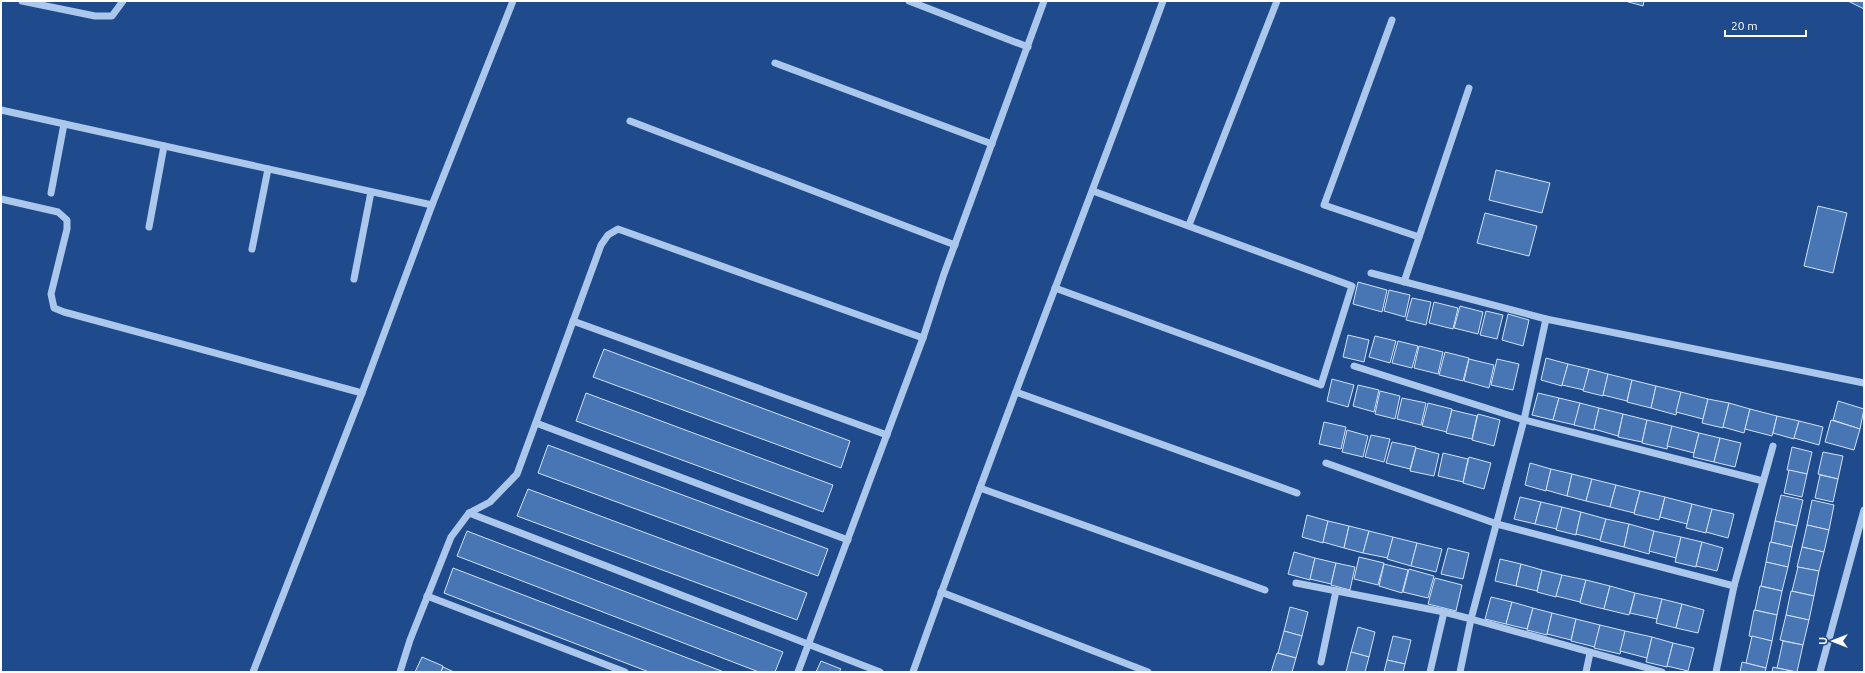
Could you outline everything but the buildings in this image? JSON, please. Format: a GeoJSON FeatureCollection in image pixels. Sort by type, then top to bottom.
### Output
{"type":"FeatureCollection","features":[{"type":"Feature","properties":{"kind":"street"},"geometry":{"type":"LineString","coordinates":[[22,1],[95,16],[112,16],[123,1]]}},
{"type":"Feature","properties":{"kind":"street"},"geometry":{"type":"LineString","coordinates":[[253,672],[362,393],[432,205],[513,1]]}},
{"type":"Feature","properties":{"kind":"street"},"geometry":{"type":"LineString","coordinates":[[909,1],[1028,47]]}},
{"type":"Feature","properties":{"kind":"street"},"geometry":{"type":"LineString","coordinates":[[798,672],[923,338],[955,245],[1044,1]]}},
{"type":"Feature","properties":{"kind":"street"},"geometry":{"type":"LineString","coordinates":[[913,672],[941,592],[1093,191],[1163,1]]}},
{"type":"Feature","properties":{"kind":"street"},"geometry":{"type":"LineString","coordinates":[[1189,225],[1277,1]]}},
{"type":"Feature","properties":{"kind":"street"},"geometry":{"type":"LineString","coordinates":[[1392,20],[1324,205],[1419,237]]}},
{"type":"Feature","properties":{"kind":"street"},"geometry":{"type":"LineString","coordinates":[[775,63],[992,144]]}},
{"type":"Feature","properties":{"kind":"street"},"geometry":{"type":"LineString","coordinates":[[1404,282],[1469,88]]}},
{"type":"Feature","properties":{"kind":"street"},"geometry":{"type":"LineString","coordinates":[[1,110],[432,205]]}},
{"type":"Feature","properties":{"kind":"street"},"geometry":{"type":"LineString","coordinates":[[630,121],[955,245]]}},
{"type":"Feature","properties":{"kind":"street"},"geometry":{"type":"LineString","coordinates":[[51,193],[64,124]]}},
{"type":"Feature","properties":{"kind":"street"},"geometry":{"type":"LineString","coordinates":[[149,227],[164,146]]}},
{"type":"Feature","properties":{"kind":"street"},"geometry":{"type":"LineString","coordinates":[[252,249],[268,169]]}},
{"type":"Feature","properties":{"kind":"street"},"geometry":{"type":"LineString","coordinates":[[1055,288],[1321,385],[1352,286],[1093,191]]}},
{"type":"Feature","properties":{"kind":"street"},"geometry":{"type":"LineString","coordinates":[[354,279],[371,192]]}},
{"type":"Feature","properties":{"kind":"street"},"geometry":{"type":"LineString","coordinates":[[1,199],[58,212],[66,220],[67,229],[51,294],[54,308],[362,393]]}},
{"type":"Feature","properties":{"kind":"street"},"geometry":{"type":"LineString","coordinates":[[400,672],[427,596],[451,537],[469,513],[490,502],[517,474],[601,245],[608,234],[618,229],[923,338]]}},
{"type":"Feature","properties":{"kind":"street"},"geometry":{"type":"LineString","coordinates":[[1370,273],[1546,319],[1864,382]]}},
{"type":"Feature","properties":{"kind":"street"},"geometry":{"type":"LineString","coordinates":[[1460,672],[1471,619],[1524,420],[1546,319]]}},
{"type":"Feature","properties":{"kind":"street"},"geometry":{"type":"LineString","coordinates":[[573,321],[887,435]]}},
{"type":"Feature","properties":{"kind":"street"},"geometry":{"type":"LineString","coordinates":[[1354,366],[1524,420],[1763,480]]}},
{"type":"Feature","properties":{"kind":"street"},"geometry":{"type":"LineString","coordinates":[[1016,392],[1297,493]]}},
{"type":"Feature","properties":{"kind":"street"},"geometry":{"type":"LineString","coordinates":[[536,423],[848,540]]}},
{"type":"Feature","properties":{"kind":"street"},"geometry":{"type":"LineString","coordinates":[[1716,672],[1734,586],[1773,446]]}},
{"type":"Feature","properties":{"kind":"street"},"geometry":{"type":"LineString","coordinates":[[1326,464],[1497,524],[1734,586]]}},
{"type":"Feature","properties":{"kind":"street"},"geometry":{"type":"LineString","coordinates":[[980,488],[1265,590]]}},
{"type":"Feature","properties":{"kind":"street"},"geometry":{"type":"LineString","coordinates":[[1820,672],[1864,510]]}},
{"type":"Feature","properties":{"kind":"street"},"geometry":{"type":"LineString","coordinates":[[469,513],[880,672]]}},
{"type":"Feature","properties":{"kind":"street"},"geometry":{"type":"LineString","coordinates":[[1296,583],[1444,612],[1662,672]]}},
{"type":"Feature","properties":{"kind":"street"},"geometry":{"type":"LineString","coordinates":[[1321,662],[1336,591]]}},
{"type":"Feature","properties":{"kind":"street"},"geometry":{"type":"LineString","coordinates":[[941,592],[1148,672]]}},
{"type":"Feature","properties":{"kind":"street"},"geometry":{"type":"LineString","coordinates":[[427,596],[625,672]]}},
{"type":"Feature","properties":{"kind":"street"},"geometry":{"type":"LineString","coordinates":[[1430,672],[1444,612]]}},
{"type":"Feature","properties":{"kind":"street"},"geometry":{"type":"LineString","coordinates":[[1586,672],[1590,653]]}}]}
